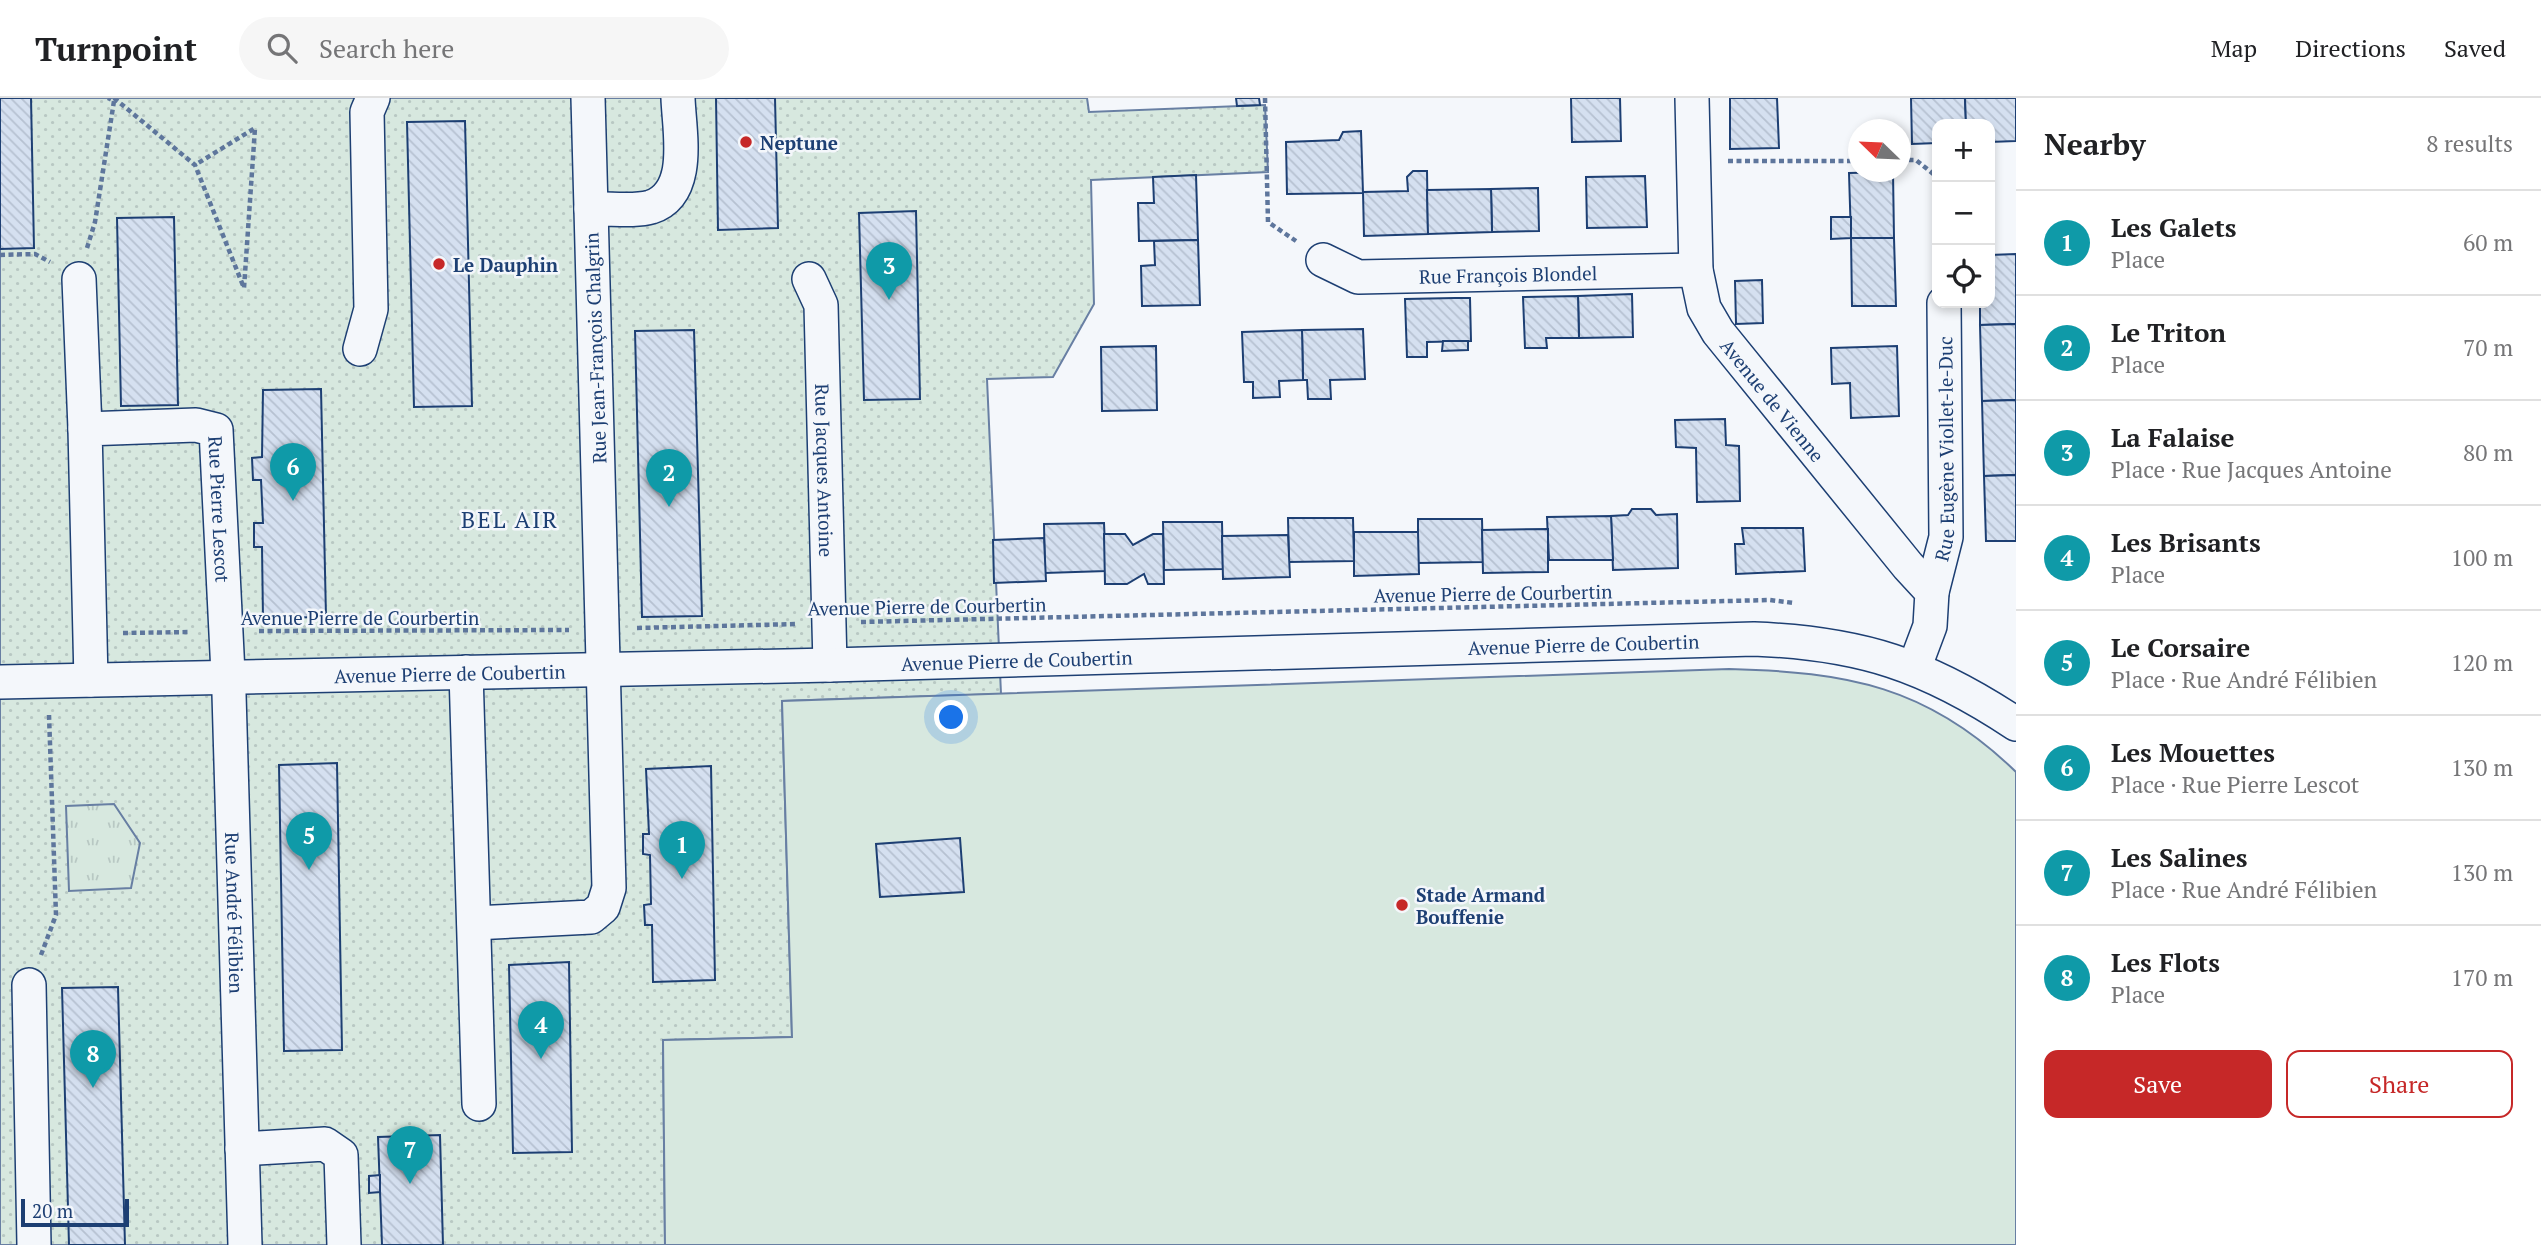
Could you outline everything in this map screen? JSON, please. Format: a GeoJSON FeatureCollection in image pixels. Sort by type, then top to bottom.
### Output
{"type":"FeatureCollection","features":[{"type":"Feature","properties":{"kind":"street"},"geometry":{"type":"LineString","coordinates":[[360,349],[371,309],[367,112],[373,98]]}},
{"type":"Feature","properties":{"kind":"street"},"geometry":{"type":"LineString","coordinates":[[587,98],[591,209]]}},
{"type":"Feature","properties":{"kind":"street","name":"Rue Jean-François Chalgrin"},"geometry":{"type":"LineString","coordinates":[[474,923],[591,917],[603,907],[609,888],[591,209],[650,207],[666,198],[677,181],[681,162],[678,98]]}},
{"type":"Feature","properties":{"kind":"street","name":"Avenue de Vienne"},"geometry":{"type":"LineString","coordinates":[[1692,98],[1696,161],[1696,270],[1703,308],[1718,332],[1932,592]]}},
{"type":"Feature","properties":{"kind":"street","name":"Rue François Blondel"},"geometry":{"type":"LineString","coordinates":[[1323,260],[1358,277],[1696,270]]}},
{"type":"Feature","properties":{"kind":"street"},"geometry":{"type":"LineString","coordinates":[[79,279],[91,680]]}},
{"type":"Feature","properties":{"kind":"street","name":"Rue Jacques Antoine"},"geometry":{"type":"LineString","coordinates":[[809,279],[821,305],[830,664]]}},
{"type":"Feature","properties":{"kind":"street","name":"Rue Eugène Viollet-le-Duc"},"geometry":{"type":"LineString","coordinates":[[1932,592],[1946,537],[1944,308]]}},
{"type":"Feature","properties":{"kind":"street","name":"Rue Pierre Lescot"},"geometry":{"type":"LineString","coordinates":[[85,429],[196,425],[216,430],[227,677]]}},
{"type":"Feature","properties":{"kind":"street"},"geometry":{"type":"LineString","coordinates":[[1915,666],[1930,626],[1932,592]]}},
{"type":"Feature","properties":{"kind":"street","name":"Avenue Pierre de Coubertin"},"geometry":{"type":"LineString","coordinates":[[0,682],[830,664],[1754,639],[1844,647],[1915,666],[2016,724]]}},
{"type":"Feature","properties":{"kind":"street"},"geometry":{"type":"LineString","coordinates":[[466,672],[479,1104]]}},
{"type":"Feature","properties":{"kind":"street","name":"Rue André Félibien"},"geometry":{"type":"LineString","coordinates":[[227,677],[245,1245]]}},
{"type":"Feature","properties":{"kind":"street"},"geometry":{"type":"LineString","coordinates":[[29,985],[34,1245]]}},
{"type":"Feature","properties":{"kind":"street"},"geometry":{"type":"LineString","coordinates":[[242,1149],[325,1144],[341,1155],[344,1245]]}},
{"type":"Feature","properties":{"kind":"path"},"geometry":{"type":"LineString","coordinates":[[1265,98],[1268,222],[1323,260]]}},
{"type":"Feature","properties":{"kind":"path"},"geometry":{"type":"LineString","coordinates":[[112,99],[195,165],[244,288],[255,128],[195,165]]}},
{"type":"Feature","properties":{"kind":"path"},"geometry":{"type":"LineString","coordinates":[[0,255],[35,254],[79,279],[95,222],[112,99]]}},
{"type":"Feature","properties":{"kind":"path"},"geometry":{"type":"LineString","coordinates":[[1911,160],[1916,160],[1932,173]]}},
{"type":"Feature","properties":{"kind":"path"},"geometry":{"type":"LineString","coordinates":[[1696,161],[1848,161]]}},
{"type":"Feature","properties":{"kind":"path","name":"Avenue Pierre de Courbertin"},"geometry":{"type":"LineString","coordinates":[[90,633],[603,629],[1770,600],[1819,607],[1814,643]]}},
{"type":"Feature","properties":{"kind":"path"},"geometry":{"type":"LineString","coordinates":[[29,985],[56,915],[48,681]]}},
{"type":"Feature","properties":{"kind":"green space"},"geometry":{"type":"Polygon","coordinates":[[[0,98],[1087,98],[1089,112],[1265,105],[1268,172],[1091,180],[1094,304],[1053,377],[987,379],[1001,694],[782,701],[792,1037],[663,1040],[665,1245],[0,1245],[0,98]]]}},
{"type":"Feature","properties":{"kind":"green space","name":"Stade Armand Bouffenie"},"geometry":{"type":"Polygon","coordinates":[[[1729,669],[1811,674],[1884,689],[1918,702],[1951,720],[2016,772],[2016,1245],[665,1245],[663,1040],[792,1037],[782,701],[1729,669]]]}},
{"type":"Feature","properties":{"kind":"green space"},"geometry":{"type":"Polygon","coordinates":[[[114,804],[140,843],[131,888],[69,891],[66,806],[114,804]]]}},
{"type":"Feature","properties":{"kind":"building"},"geometry":{"type":"Polygon","coordinates":[[[0,98],[31,98],[34,248],[0,249],[0,98]]]}},
{"type":"Feature","properties":{"kind":"building","name":"Neptune"},"geometry":{"type":"Polygon","coordinates":[[[716,98],[775,98],[778,228],[718,230],[716,98]]]}},
{"type":"Feature","properties":{"kind":"building"},"geometry":{"type":"Polygon","coordinates":[[[1236,98],[1259,98],[1260,105],[1237,106],[1236,98]]]}},
{"type":"Feature","properties":{"kind":"building"},"geometry":{"type":"Polygon","coordinates":[[[1571,98],[1620,98],[1621,141],[1572,142],[1571,98]]]}},
{"type":"Feature","properties":{"kind":"building"},"geometry":{"type":"Polygon","coordinates":[[[1730,98],[1777,98],[1779,148],[1730,149],[1730,98]]]}},
{"type":"Feature","properties":{"kind":"building"},"geometry":{"type":"Polygon","coordinates":[[[1911,98],[1965,98],[1966,119],[1932,119],[1932,143],[1912,144],[1911,98]]]}},
{"type":"Feature","properties":{"kind":"building"},"geometry":{"type":"Polygon","coordinates":[[[1965,98],[2016,98],[2016,141],[1995,142],[1995,119],[1966,119],[1965,98]]]}},
{"type":"Feature","properties":{"kind":"building","name":"Le Dauphin"},"geometry":{"type":"Polygon","coordinates":[[[465,121],[472,406],[414,407],[407,122],[465,121]]]}},
{"type":"Feature","properties":{"kind":"building"},"geometry":{"type":"Polygon","coordinates":[[[1361,131],[1363,193],[1287,194],[1286,142],[1339,140],[1343,132],[1361,131]]]}},
{"type":"Feature","properties":{"kind":"building"},"geometry":{"type":"Polygon","coordinates":[[[1413,171],[1427,171],[1428,234],[1364,236],[1363,192],[1408,191],[1407,177],[1413,171]]]}},
{"type":"Feature","properties":{"kind":"building"},"geometry":{"type":"Polygon","coordinates":[[[1196,175],[1198,240],[1139,241],[1138,203],[1154,203],[1153,177],[1196,175]]]}},
{"type":"Feature","properties":{"kind":"building"},"geometry":{"type":"Polygon","coordinates":[[[1645,176],[1647,227],[1587,228],[1586,177],[1645,176]]]}},
{"type":"Feature","properties":{"kind":"building"},"geometry":{"type":"Polygon","coordinates":[[[1849,182],[1893,182],[1894,238],[1851,238],[1849,182]]]}},
{"type":"Feature","properties":{"kind":"building"},"geometry":{"type":"Polygon","coordinates":[[[1538,188],[1539,231],[1492,232],[1491,189],[1538,188]]]}},
{"type":"Feature","properties":{"kind":"building"},"geometry":{"type":"Polygon","coordinates":[[[1491,189],[1492,232],[1428,234],[1427,190],[1491,189]]]}},
{"type":"Feature","properties":{"kind":"building"},"geometry":{"type":"Polygon","coordinates":[[[916,211],[920,399],[864,400],[859,213],[916,211]]]}},
{"type":"Feature","properties":{"kind":"building"},"geometry":{"type":"Polygon","coordinates":[[[174,217],[178,405],[121,406],[117,218],[174,217]]]}},
{"type":"Feature","properties":{"kind":"building"},"geometry":{"type":"Polygon","coordinates":[[[1831,217],[1851,217],[1851,238],[1831,239],[1831,217]]]}},
{"type":"Feature","properties":{"kind":"building"},"geometry":{"type":"Polygon","coordinates":[[[1851,238],[1894,238],[1896,306],[1852,306],[1851,238]]]}},
{"type":"Feature","properties":{"kind":"building"},"geometry":{"type":"Polygon","coordinates":[[[1198,240],[1200,305],[1142,306],[1141,266],[1155,265],[1154,241],[1198,240]]]}},
{"type":"Feature","properties":{"kind":"building"},"geometry":{"type":"Polygon","coordinates":[[[2016,254],[2016,324],[1980,325],[1980,308],[1995,308],[1995,255],[2016,254]]]}},
{"type":"Feature","properties":{"kind":"building"},"geometry":{"type":"Polygon","coordinates":[[[1762,280],[1763,323],[1736,324],[1735,281],[1762,280]]]}},
{"type":"Feature","properties":{"kind":"building"},"geometry":{"type":"Polygon","coordinates":[[[1632,294],[1633,337],[1579,338],[1578,296],[1632,294]]]}},
{"type":"Feature","properties":{"kind":"building"},"geometry":{"type":"Polygon","coordinates":[[[1578,296],[1579,338],[1546,338],[1547,348],[1525,348],[1523,297],[1578,296]]]}},
{"type":"Feature","properties":{"kind":"building"},"geometry":{"type":"Polygon","coordinates":[[[1470,298],[1471,341],[1427,342],[1427,357],[1407,357],[1405,299],[1470,298]]]}},
{"type":"Feature","properties":{"kind":"building"},"geometry":{"type":"Polygon","coordinates":[[[2016,324],[2016,400],[1982,401],[1980,325],[2016,324]]]}},
{"type":"Feature","properties":{"kind":"building"},"geometry":{"type":"Polygon","coordinates":[[[1363,329],[1365,379],[1330,380],[1331,399],[1308,399],[1307,380],[1303,380],[1302,330],[1363,329]]]}},
{"type":"Feature","properties":{"kind":"building"},"geometry":{"type":"Polygon","coordinates":[[[694,330],[702,616],[642,617],[635,331],[694,330]]]}},
{"type":"Feature","properties":{"kind":"building"},"geometry":{"type":"Polygon","coordinates":[[[1302,330],[1303,380],[1279,381],[1280,397],[1253,398],[1253,382],[1244,382],[1242,332],[1302,330]]]}},
{"type":"Feature","properties":{"kind":"building"},"geometry":{"type":"Polygon","coordinates":[[[1443,341],[1468,341],[1468,350],[1442,351],[1443,341]]]}},
{"type":"Feature","properties":{"kind":"building"},"geometry":{"type":"Polygon","coordinates":[[[1156,346],[1157,410],[1102,411],[1101,347],[1156,346]]]}},
{"type":"Feature","properties":{"kind":"building"},"geometry":{"type":"Polygon","coordinates":[[[1897,346],[1899,416],[1851,418],[1850,383],[1832,384],[1831,348],[1897,346]]]}},
{"type":"Feature","properties":{"kind":"building"},"geometry":{"type":"Polygon","coordinates":[[[321,389],[326,617],[263,618],[262,547],[254,547],[254,523],[263,523],[261,480],[253,480],[252,458],[262,457],[263,390],[321,389]]]}},
{"type":"Feature","properties":{"kind":"building"},"geometry":{"type":"Polygon","coordinates":[[[2016,400],[2016,475],[1984,476],[1982,401],[2016,400]]]}},
{"type":"Feature","properties":{"kind":"building"},"geometry":{"type":"Polygon","coordinates":[[[1725,419],[1726,445],[1739,446],[1740,501],[1697,502],[1696,448],[1676,447],[1675,420],[1725,419]]]}},
{"type":"Feature","properties":{"kind":"building"},"geometry":{"type":"Polygon","coordinates":[[[2016,475],[2016,541],[1986,541],[1984,476],[2016,475]]]}},
{"type":"Feature","properties":{"kind":"building"},"geometry":{"type":"Polygon","coordinates":[[[1632,509],[1651,509],[1656,515],[1677,514],[1678,568],[1613,570],[1611,516],[1628,515],[1632,509]]]}},
{"type":"Feature","properties":{"kind":"building"},"geometry":{"type":"Polygon","coordinates":[[[1611,516],[1613,560],[1549,560],[1547,517],[1611,516]]]}},
{"type":"Feature","properties":{"kind":"building"},"geometry":{"type":"Polygon","coordinates":[[[1288,518],[1353,518],[1354,561],[1289,562],[1288,518]]]}},
{"type":"Feature","properties":{"kind":"building"},"geometry":{"type":"Polygon","coordinates":[[[1418,519],[1482,519],[1483,562],[1418,563],[1418,519]]]}},
{"type":"Feature","properties":{"kind":"building"},"geometry":{"type":"Polygon","coordinates":[[[1163,522],[1222,522],[1223,569],[1164,570],[1163,522]]]}},
{"type":"Feature","properties":{"kind":"building"},"geometry":{"type":"Polygon","coordinates":[[[1104,523],[1106,571],[1045,573],[1044,524],[1104,523]]]}},
{"type":"Feature","properties":{"kind":"building"},"geometry":{"type":"Polygon","coordinates":[[[1742,528],[1803,528],[1805,571],[1736,574],[1735,544],[1744,544],[1742,528]]]}},
{"type":"Feature","properties":{"kind":"building"},"geometry":{"type":"Polygon","coordinates":[[[1548,529],[1548,572],[1483,573],[1482,530],[1548,529]]]}},
{"type":"Feature","properties":{"kind":"building"},"geometry":{"type":"Polygon","coordinates":[[[1354,532],[1418,532],[1419,574],[1354,576],[1354,532]]]}},
{"type":"Feature","properties":{"kind":"building"},"geometry":{"type":"Polygon","coordinates":[[[1104,534],[1125,534],[1133,545],[1153,534],[1163,534],[1164,584],[1148,584],[1144,574],[1127,584],[1105,584],[1104,534]]]}},
{"type":"Feature","properties":{"kind":"building"},"geometry":{"type":"Polygon","coordinates":[[[1288,535],[1290,577],[1223,579],[1222,536],[1288,535]]]}},
{"type":"Feature","properties":{"kind":"building"},"geometry":{"type":"Polygon","coordinates":[[[1044,538],[1046,581],[994,583],[993,540],[1044,538]]]}},
{"type":"Feature","properties":{"kind":"building"},"geometry":{"type":"Polygon","coordinates":[[[337,763],[342,1050],[284,1051],[279,765],[337,763]]]}},
{"type":"Feature","properties":{"kind":"building"},"geometry":{"type":"Polygon","coordinates":[[[711,766],[715,980],[653,982],[652,925],[645,925],[644,905],[651,904],[650,855],[643,854],[643,834],[649,834],[646,769],[711,766]]]}},
{"type":"Feature","properties":{"kind":"building"},"geometry":{"type":"Polygon","coordinates":[[[960,838],[964,892],[880,897],[876,844],[960,838]]]}},
{"type":"Feature","properties":{"kind":"building"},"geometry":{"type":"Polygon","coordinates":[[[569,962],[572,1152],[513,1153],[509,965],[569,962]]]}},
{"type":"Feature","properties":{"kind":"building"},"geometry":{"type":"Polygon","coordinates":[[[118,987],[125,1245],[69,1245],[62,988],[118,987]]]}},
{"type":"Feature","properties":{"kind":"building"},"geometry":{"type":"Polygon","coordinates":[[[440,1135],[443,1245],[382,1245],[378,1137],[440,1135]]]}},
{"type":"Feature","properties":{"kind":"building"},"geometry":{"type":"Polygon","coordinates":[[[380,1175],[380,1192],[369,1193],[369,1176],[380,1175]]]}},
{"type":"Feature","properties":{"kind":"place","name":"Neptune"},"geometry":{"type":"Point","coordinates":[746,142]}},
{"type":"Feature","properties":{"kind":"place","name":"Le Dauphin"},"geometry":{"type":"Point","coordinates":[439,264]}},
{"type":"Feature","properties":{"kind":"place","name":"La Falaise"},"geometry":{"type":"Point","coordinates":[889,300]}},
{"type":"Feature","properties":{"kind":"place","name":"Les Mouettes"},"geometry":{"type":"Point","coordinates":[293,501]}},
{"type":"Feature","properties":{"kind":"place","name":"Le Triton"},"geometry":{"type":"Point","coordinates":[669,507]}},
{"type":"Feature","properties":{"kind":"place","name":"Le Corsaire"},"geometry":{"type":"Point","coordinates":[309,870]}},
{"type":"Feature","properties":{"kind":"place","name":"Les Galets"},"geometry":{"type":"Point","coordinates":[682,879]}},
{"type":"Feature","properties":{"kind":"place","name":"Stade Armand Bouffenie"},"geometry":{"type":"Point","coordinates":[1402,905]}},
{"type":"Feature","properties":{"kind":"place","name":"Les Brisants"},"geometry":{"type":"Point","coordinates":[541,1059]}},
{"type":"Feature","properties":{"kind":"place","name":"Les Flots"},"geometry":{"type":"Point","coordinates":[93,1088]}},
{"type":"Feature","properties":{"kind":"place","name":"Les Salines"},"geometry":{"type":"Point","coordinates":[410,1184]}},
{"type":"Feature","properties":{"kind":"district","name":"BEL AIR"},"geometry":{"type":"Point","coordinates":[510,519]}}]}
